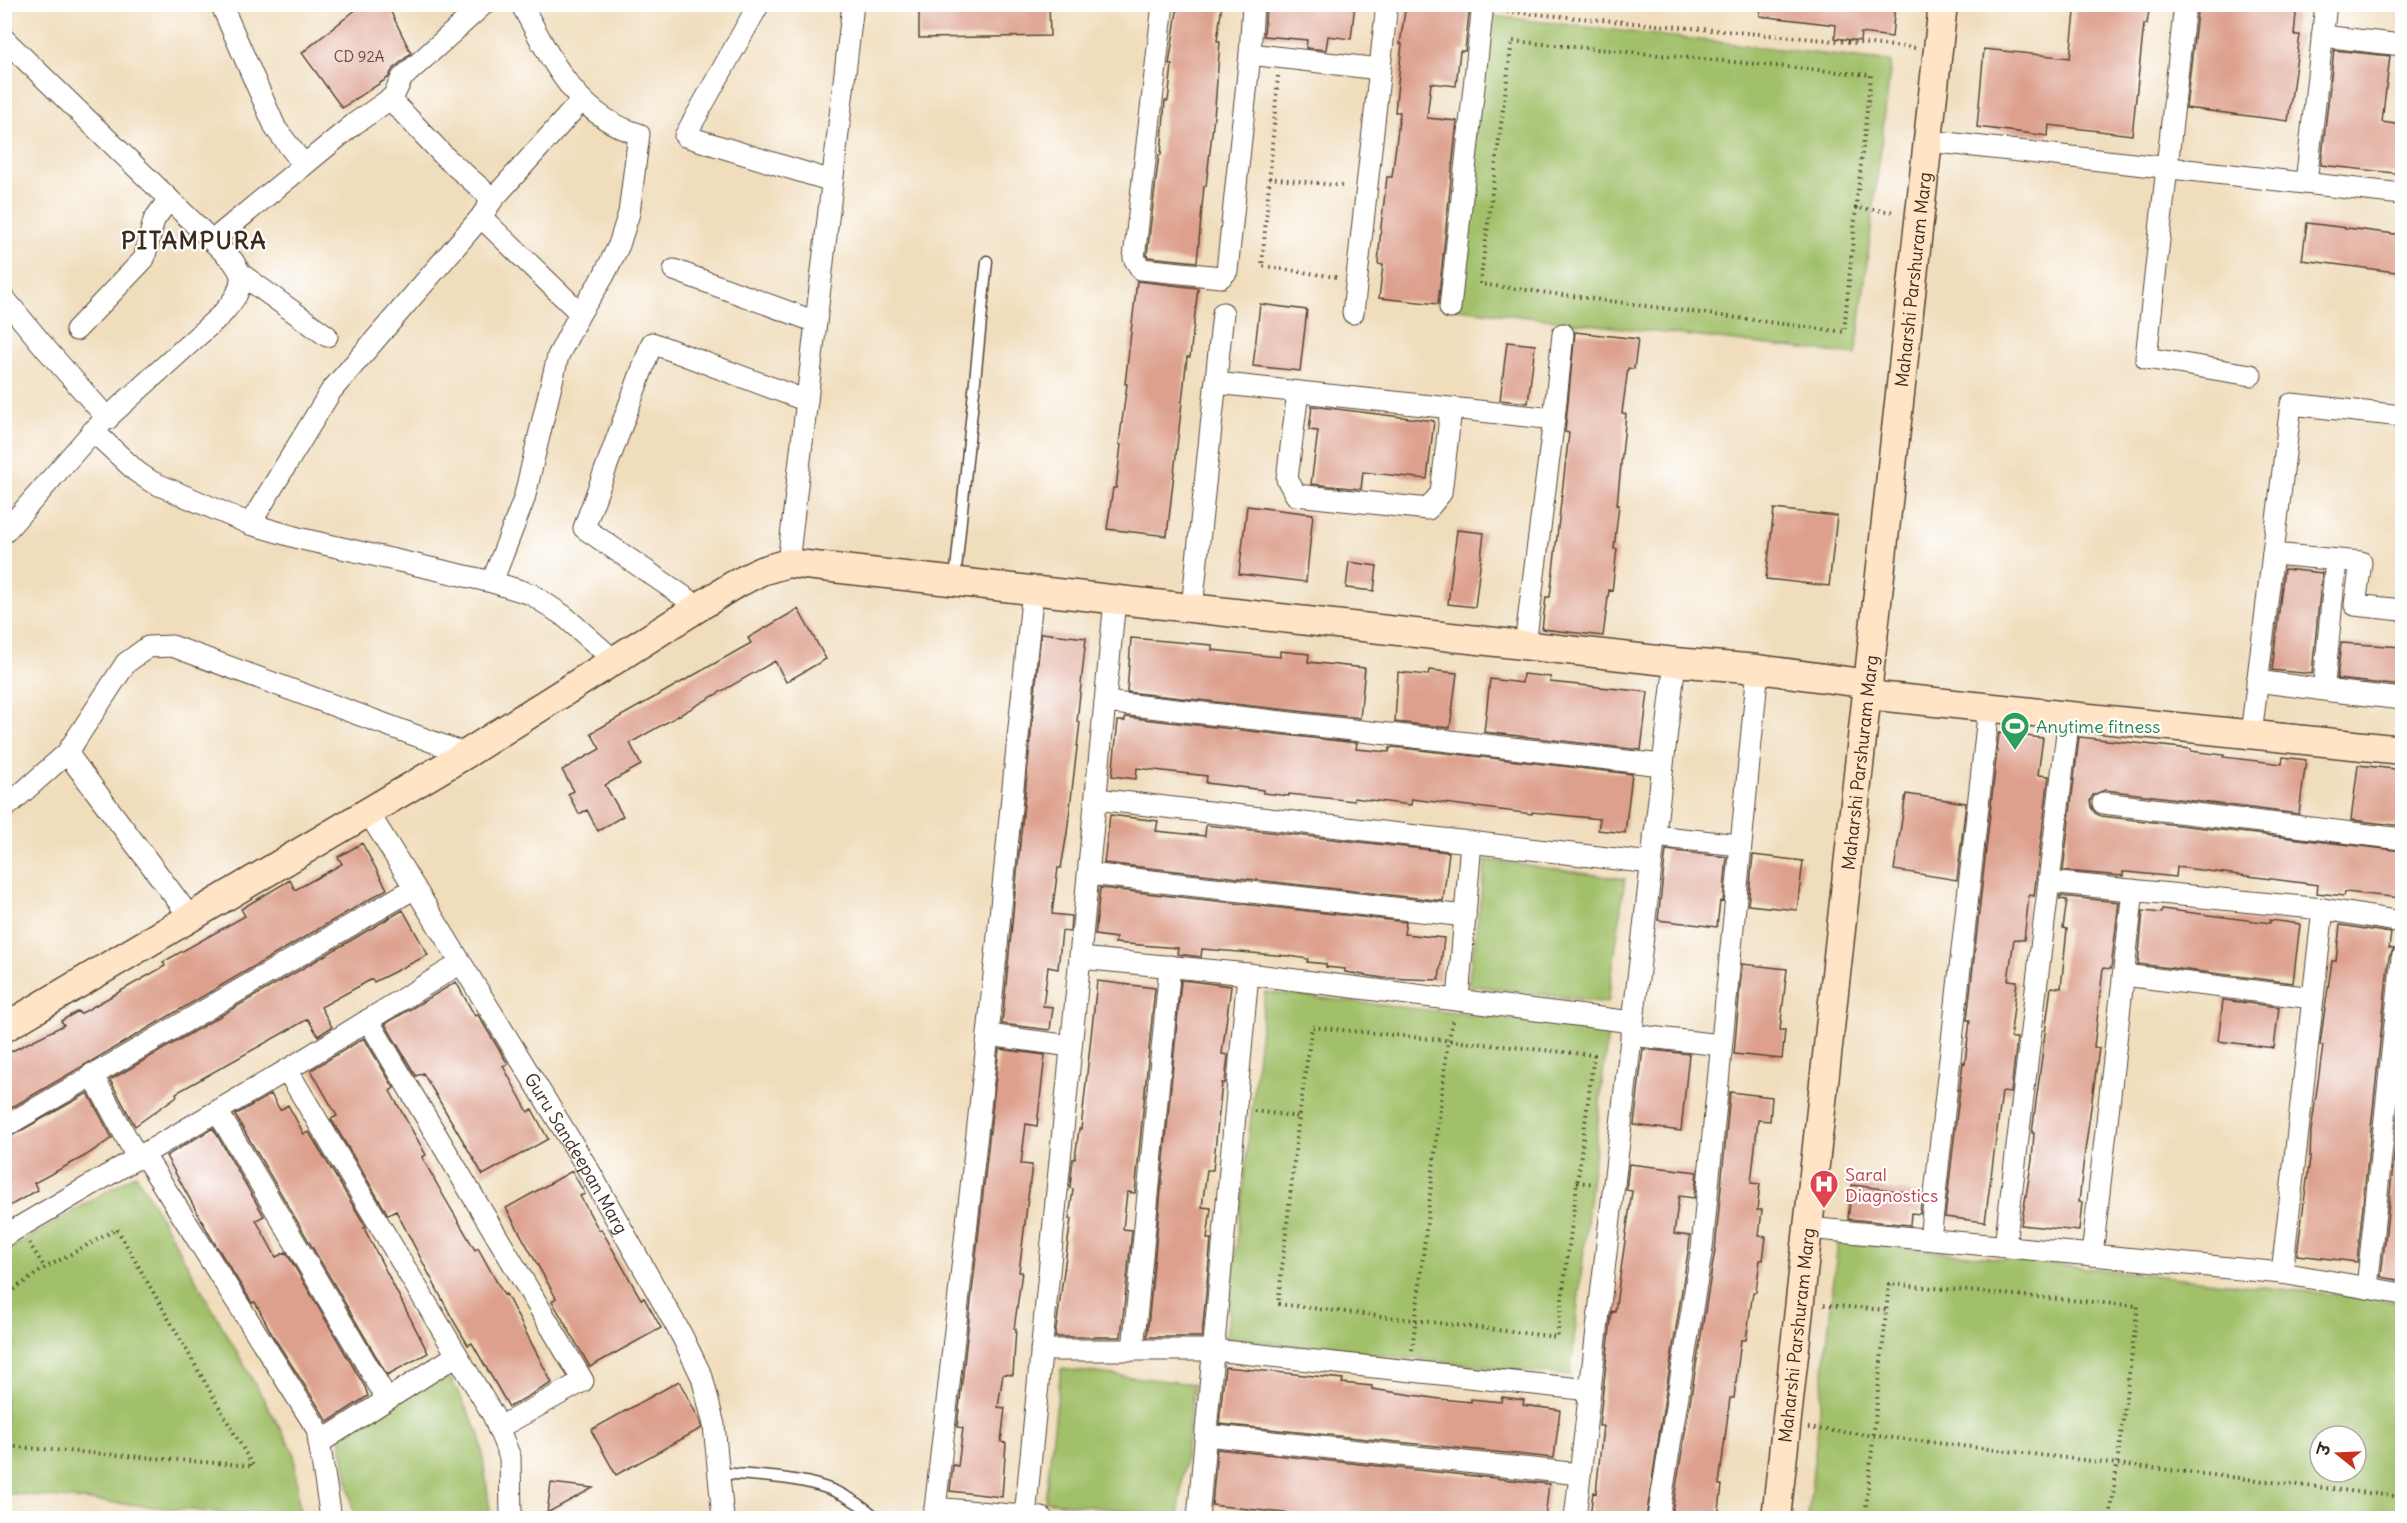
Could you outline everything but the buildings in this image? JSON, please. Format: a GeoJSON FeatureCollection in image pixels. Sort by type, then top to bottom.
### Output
{"type":"FeatureCollection","features":[{"type":"Feature","properties":{"kind":"street"},"geometry":{"type":"LineString","coordinates":[[221,4],[276,129],[304,165]]}},
{"type":"Feature","properties":{"kind":"street"},"geometry":{"type":"LineString","coordinates":[[212,241],[354,124],[393,98],[402,78],[484,4]]}},
{"type":"Feature","properties":{"kind":"street"},"geometry":{"type":"LineString","coordinates":[[492,582],[524,499],[558,356],[619,245],[629,213],[639,134],[608,122],[563,80],[521,4]]}},
{"type":"Feature","properties":{"kind":"street"},"geometry":{"type":"LineString","coordinates":[[759,4],[685,136],[832,181]]}},
{"type":"Feature","properties":{"kind":"street"},"geometry":{"type":"LineString","coordinates":[[788,563],[853,4]]}},
{"type":"Feature","properties":{"kind":"street"},"geometry":{"type":"LineString","coordinates":[[1163,4],[1134,258],[1141,268],[1221,277],[1227,271],[1250,54],[1253,4]]}},
{"type":"Feature","properties":{"kind":"street"},"geometry":{"type":"LineString","coordinates":[[1353,313],[1387,4]]}},
{"type":"Feature","properties":{"kind":"street","name":"Maharshi Parshuram Marg"},"geometry":{"type":"LineString","coordinates":[[1776,1518],[1944,4]]}},
{"type":"Feature","properties":{"kind":"street"},"geometry":{"type":"LineString","coordinates":[[2185,4],[2169,168],[2146,358],[2251,375]]}},
{"type":"Feature","properties":{"kind":"street"},"geometry":{"type":"LineString","coordinates":[[2306,183],[2326,4]]}},
{"type":"Feature","properties":{"kind":"street"},"geometry":{"type":"LineString","coordinates":[[1450,308],[1483,7]]}},
{"type":"Feature","properties":{"kind":"street"},"geometry":{"type":"LineString","coordinates":[[2322,36],[2403,45]]}},
{"type":"Feature","properties":{"kind":"street"},"geometry":{"type":"LineString","coordinates":[[4,39],[233,261],[241,274],[327,336]]}},
{"type":"Feature","properties":{"kind":"street"},"geometry":{"type":"LineString","coordinates":[[1250,54],[1380,69]]}},
{"type":"Feature","properties":{"kind":"street"},"geometry":{"type":"LineString","coordinates":[[393,98],[395,104],[446,158],[493,199]]}},
{"type":"Feature","properties":{"kind":"street"},"geometry":{"type":"LineString","coordinates":[[250,524],[332,391],[493,199],[582,100]]}},
{"type":"Feature","properties":{"kind":"street"},"geometry":{"type":"LineString","coordinates":[[1929,141],[2403,194]]}},
{"type":"Feature","properties":{"kind":"street"},"geometry":{"type":"LineString","coordinates":[[76,330],[144,259],[154,220],[169,199]]}},
{"type":"Feature","properties":{"kind":"street"},"geometry":{"type":"LineString","coordinates":[[481,216],[580,313]]}},
{"type":"Feature","properties":{"kind":"street"},"geometry":{"type":"LineString","coordinates":[[674,270],[816,322]]}},
{"type":"Feature","properties":{"kind":"street"},"geometry":{"type":"LineString","coordinates":[[4,533],[100,425],[222,314],[235,299],[242,285],[241,274]]}},
{"type":"Feature","properties":{"kind":"street"},"geometry":{"type":"LineString","coordinates":[[4,298],[47,350],[100,425],[137,472],[152,482],[250,524],[302,539],[492,582],[531,594],[564,616],[615,662]]}},
{"type":"Feature","properties":{"kind":"street"},"geometry":{"type":"LineString","coordinates":[[1192,608],[1223,313]]}},
{"type":"Feature","properties":{"kind":"street"},"geometry":{"type":"LineString","coordinates":[[1525,645],[1563,334]]}},
{"type":"Feature","properties":{"kind":"street"},"geometry":{"type":"LineString","coordinates":[[699,608],[584,528],[652,343],[807,401]]}},
{"type":"Feature","properties":{"kind":"street"},"geometry":{"type":"LineString","coordinates":[[1216,383],[1554,419]]}},
{"type":"Feature","properties":{"kind":"street"},"geometry":{"type":"LineString","coordinates":[[1298,392],[1287,479],[1296,495],[1428,509],[1440,493],[1451,409]]}},
{"type":"Feature","properties":{"kind":"street"},"geometry":{"type":"LineString","coordinates":[[2251,735],[2291,404],[2403,416]]}},
{"type":"Feature","properties":{"kind":"street"},"geometry":{"type":"LineString","coordinates":[[2273,554],[2361,562],[2355,604],[2403,610]]}},
{"type":"Feature","properties":{"kind":"street"},"geometry":{"type":"LineString","coordinates":[[2332,692],[2324,684],[2324,673],[2336,560]]}},
{"type":"Feature","properties":{"kind":"street"},"geometry":{"type":"LineString","coordinates":[[4,1028],[466,754],[761,571],[788,563],[1675,662],[1758,669],[1868,689],[1989,707],[2403,750]]}},
{"type":"Feature","properties":{"kind":"street"},"geometry":{"type":"LineString","coordinates":[[1034,589],[988,1035],[934,1513],[1033,1517],[1041,1350],[1116,600]]}},
{"type":"Feature","properties":{"kind":"street"},"geometry":{"type":"LineString","coordinates":[[4,809],[67,753],[126,663],[148,647],[172,646],[466,754]]}},
{"type":"Feature","properties":{"kind":"street"},"geometry":{"type":"LineString","coordinates":[[1575,1518],[1675,662]]}},
{"type":"Feature","properties":{"kind":"street"},"geometry":{"type":"LineString","coordinates":[[1658,1518],[1702,1248],[1758,669]]}},
{"type":"Feature","properties":{"kind":"street"},"geometry":{"type":"LineString","coordinates":[[2257,681],[2403,699]]}},
{"type":"Feature","properties":{"kind":"street"},"geometry":{"type":"LineString","coordinates":[[1106,702],[1662,765]]}},
{"type":"Feature","properties":{"kind":"street"},"geometry":{"type":"LineString","coordinates":[[1930,1239],[1989,707]]}},
{"type":"Feature","properties":{"kind":"street"},"geometry":{"type":"LineString","coordinates":[[2005,1246],[2069,716]]}},
{"type":"Feature","properties":{"kind":"street"},"geometry":{"type":"LineString","coordinates":[[67,753],[190,918]]}},
{"type":"Feature","properties":{"kind":"street"},"geometry":{"type":"LineString","coordinates":[[1096,799],[1651,863]]}},
{"type":"Feature","properties":{"kind":"street"},"geometry":{"type":"LineString","coordinates":[[2103,803],[2403,839]]}},
{"type":"Feature","properties":{"kind":"street","name":"Guru Sandeepan Marg"},"geometry":{"type":"LineString","coordinates":[[368,812],[588,1169],[682,1336],[702,1377],[714,1425],[723,1518]]}},
{"type":"Feature","properties":{"kind":"street"},"geometry":{"type":"LineString","coordinates":[[1654,836],[1740,845]]}},
{"type":"Feature","properties":{"kind":"street"},"geometry":{"type":"LineString","coordinates":[[1458,1000],[1471,842]]}},
{"type":"Feature","properties":{"kind":"street"},"geometry":{"type":"LineString","coordinates":[[1089,874],[1465,916]]}},
{"type":"Feature","properties":{"kind":"street"},"geometry":{"type":"LineString","coordinates":[[2049,882],[2323,909],[2403,922]]}},
{"type":"Feature","properties":{"kind":"street"},"geometry":{"type":"LineString","coordinates":[[4,1127],[415,888]]}},
{"type":"Feature","properties":{"kind":"street"},"geometry":{"type":"LineString","coordinates":[[2092,1255],[2133,890]]}},
{"type":"Feature","properties":{"kind":"street"},"geometry":{"type":"LineString","coordinates":[[2282,1274],[2323,909]]}},
{"type":"Feature","properties":{"kind":"street"},"geometry":{"type":"LineString","coordinates":[[1080,958],[1248,974],[1458,1000],[1721,1045]]}},
{"type":"Feature","properties":{"kind":"street"},"geometry":{"type":"LineString","coordinates":[[2367,1288],[2403,958]]}},
{"type":"Feature","properties":{"kind":"street"},"geometry":{"type":"LineString","coordinates":[[12,1232],[287,1071],[461,963]]}},
{"type":"Feature","properties":{"kind":"street"},"geometry":{"type":"LineString","coordinates":[[1133,1350],[1170,966]]}},
{"type":"Feature","properties":{"kind":"street"},"geometry":{"type":"LineString","coordinates":[[1198,1518],[1248,974]]}},
{"type":"Feature","properties":{"kind":"street"},"geometry":{"type":"LineString","coordinates":[[2123,975],[2313,998]]}},
{"type":"Feature","properties":{"kind":"street"},"geometry":{"type":"LineString","coordinates":[[368,1020],[584,1381],[498,1428]]}},
{"type":"Feature","properties":{"kind":"street"},"geometry":{"type":"LineString","coordinates":[[988,1035],[1071,1046]]}},
{"type":"Feature","properties":{"kind":"street"},"geometry":{"type":"LineString","coordinates":[[287,1071],[493,1415],[510,1457],[511,1518]]}},
{"type":"Feature","properties":{"kind":"street"},"geometry":{"type":"LineString","coordinates":[[92,1074],[141,1157],[317,1429],[331,1518]]}},
{"type":"Feature","properties":{"kind":"street"},"geometry":{"type":"LineString","coordinates":[[218,1112],[387,1399]]}},
{"type":"Feature","properties":{"kind":"street"},"geometry":{"type":"LineString","coordinates":[[1808,1228],[2282,1274],[2403,1294]]}},
{"type":"Feature","properties":{"kind":"street"},"geometry":{"type":"LineString","coordinates":[[1041,1350],[1214,1350],[1590,1390]]}},
{"type":"Feature","properties":{"kind":"street"},"geometry":{"type":"LineString","coordinates":[[319,1443],[457,1355]]}},
{"type":"Feature","properties":{"kind":"street"},"geometry":{"type":"LineString","coordinates":[[1206,1435],[1580,1474]]}},
{"type":"Feature","properties":{"kind":"lane"},"geometry":{"type":"LineString","coordinates":[[955,581],[987,261]]}},
{"type":"Feature","properties":{"kind":"lane"},"geometry":{"type":"LineString","coordinates":[[719,1473],[807,1481],[836,1489],[857,1501],[872,1514]]}},
{"type":"Feature","properties":{"kind":"path"},"geometry":{"type":"LineString","coordinates":[[1483,7],[1938,50]]}},
{"type":"Feature","properties":{"kind":"path"},"geometry":{"type":"LineString","coordinates":[[1512,41],[1871,75],[1856,208],[1844,332],[1480,284],[1512,41]]}},
{"type":"Feature","properties":{"kind":"path"},"geometry":{"type":"LineString","coordinates":[[1279,58],[1262,266],[1336,277]]}},
{"type":"Feature","properties":{"kind":"path"},"geometry":{"type":"LineString","coordinates":[[1269,178],[1344,186]]}},
{"type":"Feature","properties":{"kind":"path"},"geometry":{"type":"LineString","coordinates":[[1856,208],[1920,215]]}},
{"type":"Feature","properties":{"kind":"path"},"geometry":{"type":"LineString","coordinates":[[1312,1028],[1448,1041],[1594,1056],[1557,1337],[1278,1304],[1299,1117],[1312,1028]]}},
{"type":"Feature","properties":{"kind":"path"},"geometry":{"type":"LineString","coordinates":[[1411,1371],[1448,1041]]}},
{"type":"Feature","properties":{"kind":"path"},"geometry":{"type":"LineString","coordinates":[[1236,1109],[1299,1117]]}},
{"type":"Feature","properties":{"kind":"path"},"geometry":{"type":"LineString","coordinates":[[4,1296],[45,1268],[117,1229],[253,1466],[4,1446]]}},
{"type":"Feature","properties":{"kind":"path"},"geometry":{"type":"LineString","coordinates":[[12,1232],[45,1268]]}},
{"type":"Feature","properties":{"kind":"path"},"geometry":{"type":"LineString","coordinates":[[1865,1518],[1889,1284],[2138,1306],[2110,1518]]}},
{"type":"Feature","properties":{"kind":"path"},"geometry":{"type":"LineString","coordinates":[[1800,1303],[1886,1310]]}},
{"type":"Feature","properties":{"kind":"path"},"geometry":{"type":"LineString","coordinates":[[1787,1426],[2403,1497]]}},
{"type":"Feature","properties":{"kind":"green space"},"geometry":{"type":"Polygon","coordinates":[[[1484,15],[1891,62],[1856,355],[1450,308],[1484,15]]]}},
{"type":"Feature","properties":{"kind":"green space"},"geometry":{"type":"Polygon","coordinates":[[[1486,860],[1625,879],[1608,1003],[1468,985],[1486,860]]]}},
{"type":"Feature","properties":{"kind":"green space"},"geometry":{"type":"Polygon","coordinates":[[[1265,992],[1608,1030],[1570,1376],[1226,1338],[1265,992]]]}},
{"type":"Feature","properties":{"kind":"green space"},"geometry":{"type":"Polygon","coordinates":[[[136,1174],[294,1453],[300,1518],[278,1518],[5,1493],[5,1252],[136,1174]]]}},
{"type":"Feature","properties":{"kind":"green space"},"geometry":{"type":"Polygon","coordinates":[[[1838,1241],[2402,1302],[2402,1485],[2399,1518],[1808,1518],[1838,1241]]]}},
{"type":"Feature","properties":{"kind":"green space"},"geometry":{"type":"Polygon","coordinates":[[[446,1369],[480,1435],[491,1518],[354,1518],[340,1434],[446,1369]]]}},
{"type":"Feature","properties":{"kind":"green space"},"geometry":{"type":"Polygon","coordinates":[[[1061,1369],[1194,1384],[1178,1517],[1045,1501],[1061,1369]]]}},
{"type":"Feature","properties":{"kind":"place","name":"Anytime fitness"},"geometry":{"type":"Point","coordinates":[2015,752]}},
{"type":"Feature","properties":{"kind":"place","name":"Saral Diagnostics"},"geometry":{"type":"Point","coordinates":[1824,1210]}},
{"type":"Feature","properties":{"kind":"district","name":"PITAMPURA"},"geometry":{"type":"Point","coordinates":[194,240]}}]}
